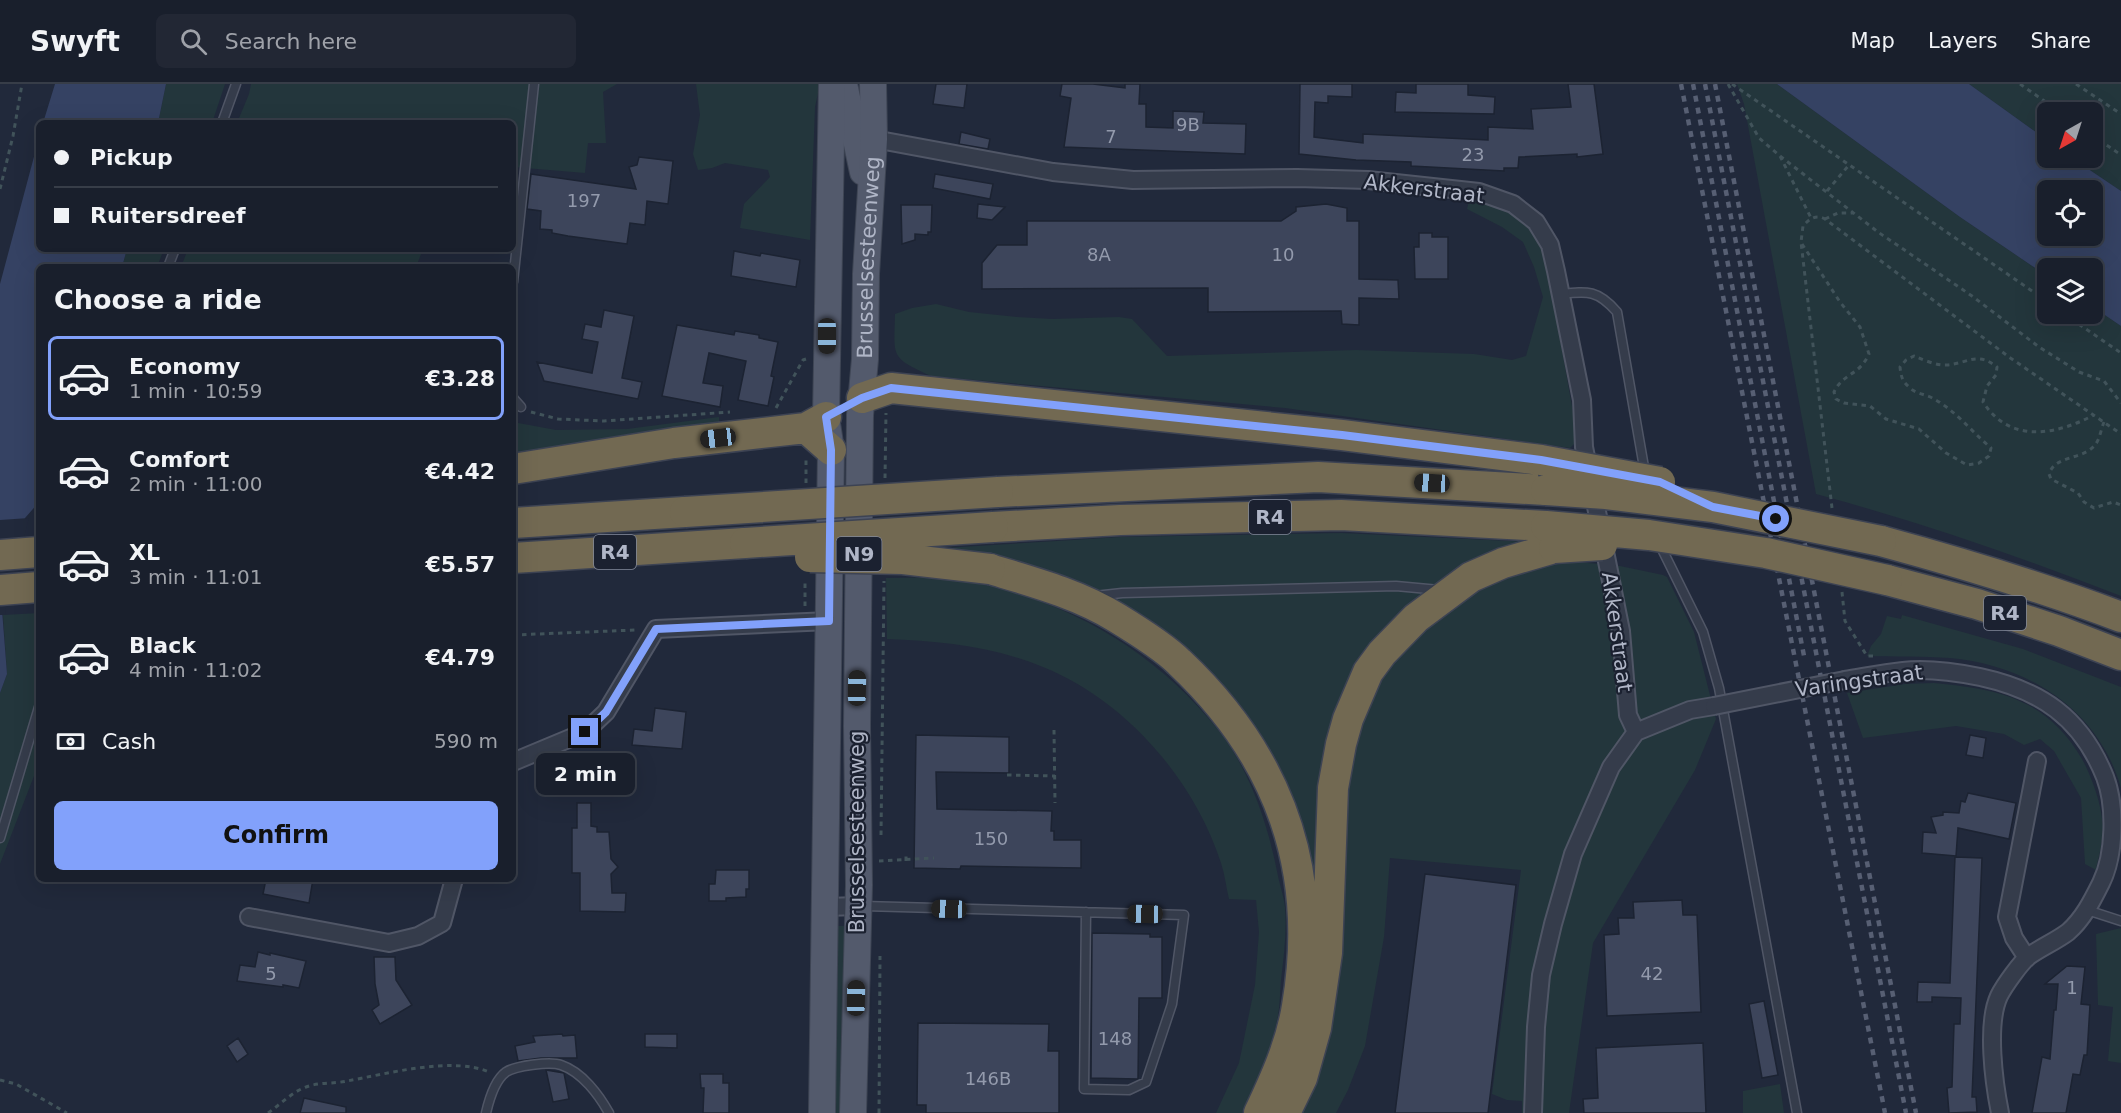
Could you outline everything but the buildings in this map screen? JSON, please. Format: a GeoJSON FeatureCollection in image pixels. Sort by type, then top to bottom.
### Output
{"type":"FeatureCollection","features":[{"type":"Feature","properties":{"kind":"highway"},"geometry":{"type":"LineString","coordinates":[[874,394],[891,388],[1342,435],[1541,460],[1660,482],[1713,507]]}},
{"type":"Feature","properties":{"kind":"highway"},"geometry":{"type":"LineString","coordinates":[[516,469],[816,423],[831,450]]}},
{"type":"Feature","properties":{"kind":"highway","name":"R4"},"geometry":{"type":"LineString","coordinates":[[516,523],[998,492],[1318,477],[1546,490],[1606,494],[1713,507],[1881,541],[2060,593],[2121,617]]}},
{"type":"Feature","properties":{"kind":"highway","name":"R4"},"geometry":{"type":"LineString","coordinates":[[516,558],[736,550],[993,527],[1120,520],[1341,515],[1550,537],[1652,524],[1977,604],[2059,631],[2121,655]]}},
{"type":"Feature","properties":{"kind":"highway"},"geometry":{"type":"LineString","coordinates":[[1285,1113],[1302,1078],[1316,1028],[1327,953],[1333,788],[1348,719],[1368,672],[1382,653],[1416,618],[1452,591],[1471,577],[1503,563],[1550,537]]}},
{"type":"Feature","properties":{"kind":"highway"},"geometry":{"type":"LineString","coordinates":[[736,550],[903,559],[990,569],[1056,588],[1115,617],[1178,661],[1223,709],[1258,758],[1280,803],[1294,850],[1303,905],[1302,962],[1297,1008],[1281,1064],[1259,1113]]}},
{"type":"Feature","properties":{"kind":"highway"},"geometry":{"type":"LineString","coordinates":[[0,555],[36,552]]}},
{"type":"Feature","properties":{"kind":"highway"},"geometry":{"type":"LineString","coordinates":[[0,590],[36,587]]}},
{"type":"Feature","properties":{"kind":"main road","name":"Brusselsesteenweg"},"geometry":{"type":"LineString","coordinates":[[816,423],[827,356],[832,84]]}},
{"type":"Feature","properties":{"kind":"main road"},"geometry":{"type":"LineString","coordinates":[[844,84],[866,142]]}},
{"type":"Feature","properties":{"kind":"main road"},"geometry":{"type":"LineString","coordinates":[[856,84],[865,120],[866,142]]}},
{"type":"Feature","properties":{"kind":"main road","name":"Brusselsesteenweg"},"geometry":{"type":"LineString","coordinates":[[853,1113],[859,906],[875,860],[857,711],[874,394],[865,359],[866,274],[863,166],[873,84]]}},
{"type":"Feature","properties":{"kind":"main road"},"geometry":{"type":"LineString","coordinates":[[816,423],[874,394]]}},
{"type":"Feature","properties":{"kind":"main road","name":"Brusselsesteenweg"},"geometry":{"type":"LineString","coordinates":[[822,1113],[831,450]]}},
{"type":"Feature","properties":{"kind":"main road"},"geometry":{"type":"LineString","coordinates":[[831,450],[849,467],[849,688],[857,711]]}},
{"type":"Feature","properties":{"kind":"street"},"geometry":{"type":"LineString","coordinates":[[830,165],[845,151],[866,142]]}},
{"type":"Feature","properties":{"kind":"street","name":"Akkerstraat"},"geometry":{"type":"LineString","coordinates":[[866,142],[1053,172],[1133,180],[1297,178],[1368,180],[1479,192],[1513,204],[1536,222],[1550,244],[1582,400],[1584,447],[1621,631],[1628,715],[1636,732]]}},
{"type":"Feature","properties":{"kind":"street"},"geometry":{"type":"LineString","coordinates":[[516,761],[585,732],[606,712],[656,629],[829,621]]}},
{"type":"Feature","properties":{"kind":"street","name":"Varingstraat"},"geometry":{"type":"LineString","coordinates":[[1636,732],[1690,710],[1904,670],[1929,670],[1965,674],[2007,683],[2034,694],[2054,707],[2084,736],[2098,760],[2110,790],[2112,821],[2109,861],[2102,881],[2087,910],[2067,932],[2027,958],[1999,996],[1994,1014],[1992,1054],[2000,1113]]}},
{"type":"Feature","properties":{"kind":"street"},"geometry":{"type":"LineString","coordinates":[[1533,1113],[1536,1027],[1541,975],[1552,924],[1578,843],[1611,767],[1636,732]]}},
{"type":"Feature","properties":{"kind":"street"},"geometry":{"type":"LineString","coordinates":[[2027,958],[2014,938],[2007,917],[2037,761]]}},
{"type":"Feature","properties":{"kind":"street"},"geometry":{"type":"LineString","coordinates":[[249,917],[388,943],[418,936],[442,923],[453,882]]}},
{"type":"Feature","properties":{"kind":"street"},"geometry":{"type":"LineString","coordinates":[[825,907],[859,906]]}},
{"type":"Feature","properties":{"kind":"lane"},"geometry":{"type":"LineString","coordinates":[[223,120],[236,84]]}},
{"type":"Feature","properties":{"kind":"lane"},"geometry":{"type":"LineString","coordinates":[[515,264],[534,84]]}},
{"type":"Feature","properties":{"kind":"lane"},"geometry":{"type":"LineString","coordinates":[[1561,294],[1596,293],[1617,312],[1652,524],[1657,540],[1703,632],[1719,688],[1797,1113]]}},
{"type":"Feature","properties":{"kind":"lane"},"geometry":{"type":"LineString","coordinates":[[516,402],[521,408]]}},
{"type":"Feature","properties":{"kind":"lane"},"geometry":{"type":"LineString","coordinates":[[1077,598],[1122,593],[1396,586],[1452,591]]}},
{"type":"Feature","properties":{"kind":"lane"},"geometry":{"type":"LineString","coordinates":[[0,838],[36,717]]}},
{"type":"Feature","properties":{"kind":"lane"},"geometry":{"type":"LineString","coordinates":[[859,906],[1086,912],[1184,915],[1172,1004],[1146,1082],[1129,1090],[1083,1089],[1086,912]]}},
{"type":"Feature","properties":{"kind":"lane"},"geometry":{"type":"LineString","coordinates":[[2087,910],[2121,921]]}},
{"type":"Feature","properties":{"kind":"lane"},"geometry":{"type":"LineString","coordinates":[[486,1113],[491,1095],[501,1077],[507,1071],[533,1065],[561,1065],[591,1086],[609,1113]]}},
{"type":"Feature","properties":{"kind":"path"},"geometry":{"type":"LineString","coordinates":[[0,189],[13,136],[22,84]]}},
{"type":"Feature","properties":{"kind":"path"},"geometry":{"type":"LineString","coordinates":[[1730,84],[1759,138],[1780,156],[1878,232],[1972,296],[2039,347],[2079,372],[2104,381],[2121,403]]}},
{"type":"Feature","properties":{"kind":"path"},"geometry":{"type":"LineString","coordinates":[[1730,84],[2037,294]]}},
{"type":"Feature","properties":{"kind":"path"},"geometry":{"type":"LineString","coordinates":[[2020,84],[2046,102]]}},
{"type":"Feature","properties":{"kind":"path"},"geometry":{"type":"LineString","coordinates":[[2076,84],[2121,114]]}},
{"type":"Feature","properties":{"kind":"path"},"geometry":{"type":"LineString","coordinates":[[2103,143],[2121,155]]}},
{"type":"Feature","properties":{"kind":"path"},"geometry":{"type":"LineString","coordinates":[[1780,156],[1811,218]]}},
{"type":"Feature","properties":{"kind":"path"},"geometry":{"type":"LineString","coordinates":[[1827,192],[1849,165]]}},
{"type":"Feature","properties":{"kind":"path"},"geometry":{"type":"LineString","coordinates":[[1825,219],[1838,213],[1855,213]]}},
{"type":"Feature","properties":{"kind":"path"},"geometry":{"type":"LineString","coordinates":[[1832,514],[1801,242],[1803,226],[1811,218],[1825,219],[2009,357],[2121,434]]}},
{"type":"Feature","properties":{"kind":"path"},"geometry":{"type":"LineString","coordinates":[[1801,242],[1840,302],[1860,327],[1869,354],[1865,363],[1856,372],[1838,383],[1834,392],[1836,399],[1844,403],[1870,406],[1886,419],[1919,429],[1946,453],[1967,465],[1979,463],[1989,456],[1991,448],[1974,435],[1966,423],[1953,412],[1933,398],[1910,390],[1901,378],[1900,367],[1906,360],[1914,356],[1944,366],[1978,357],[1991,363],[1997,367],[1996,375],[1987,386],[1983,402],[1991,414],[2002,423],[2018,430],[2045,432],[2075,425],[2094,415]]}},
{"type":"Feature","properties":{"kind":"path"},"geometry":{"type":"LineString","coordinates":[[2079,324],[2121,353]]}},
{"type":"Feature","properties":{"kind":"path"},"geometry":{"type":"LineString","coordinates":[[776,408],[803,360],[827,356]]}},
{"type":"Feature","properties":{"kind":"path"},"geometry":{"type":"LineString","coordinates":[[874,394],[885,485]]}},
{"type":"Feature","properties":{"kind":"path"},"geometry":{"type":"LineString","coordinates":[[521,408],[543,417],[604,421],[730,412]]}},
{"type":"Feature","properties":{"kind":"path"},"geometry":{"type":"LineString","coordinates":[[2104,422],[2096,444],[2083,454],[2058,462],[2051,467],[2049,474],[2051,479],[2078,493],[2084,502],[2094,508],[2113,502],[2121,506]]}},
{"type":"Feature","properties":{"kind":"path"},"geometry":{"type":"LineString","coordinates":[[881,839],[884,580]]}},
{"type":"Feature","properties":{"kind":"path"},"geometry":{"type":"LineString","coordinates":[[1841,585],[1845,621],[1868,656]]}},
{"type":"Feature","properties":{"kind":"path"},"geometry":{"type":"LineString","coordinates":[[516,635],[656,629]]}},
{"type":"Feature","properties":{"kind":"path"},"geometry":{"type":"LineString","coordinates":[[1054,730],[1055,803]]}},
{"type":"Feature","properties":{"kind":"path"},"geometry":{"type":"LineString","coordinates":[[1006,775],[1055,776]]}},
{"type":"Feature","properties":{"kind":"path"},"geometry":{"type":"LineString","coordinates":[[906,853],[906,861]]}},
{"type":"Feature","properties":{"kind":"path"},"geometry":{"type":"LineString","coordinates":[[875,860],[906,861],[934,858]]}},
{"type":"Feature","properties":{"kind":"path"},"geometry":{"type":"LineString","coordinates":[[879,1113],[880,946]]}},
{"type":"Feature","properties":{"kind":"path"},"geometry":{"type":"LineString","coordinates":[[268,1113],[296,1091],[309,1086],[344,1082],[410,1069],[478,1067],[501,1077]]}},
{"type":"Feature","properties":{"kind":"path"},"geometry":{"type":"LineString","coordinates":[[0,1080],[16,1084],[67,1113]]}},
{"type":"Feature","properties":{"kind":"shaded area"},"geometry":{"type":"Polygon","coordinates":[[[166,84],[225,84],[213,120],[159,120],[166,84]]]}},
{"type":"Feature","properties":{"kind":"shaded area"},"geometry":{"type":"Polygon","coordinates":[[[251,84],[617,84],[603,92],[606,143],[588,143],[585,173],[516,167],[516,120],[238,120],[251,84]]]}},
{"type":"Feature","properties":{"kind":"shaded area"},"geometry":{"type":"Polygon","coordinates":[[[696,84],[820,84],[815,107],[810,240],[740,228],[744,204],[770,177],[768,170],[725,163],[698,170],[693,154],[700,115],[696,84]]]}},
{"type":"Feature","properties":{"kind":"shaded area"},"geometry":{"type":"Polygon","coordinates":[[[1737,84],[1777,84],[1960,217],[2037,269],[2037,324],[2103,324],[2103,314],[2121,326],[2121,596],[1970,541],[1816,494],[1744,104],[1737,84]]]}},
{"type":"Feature","properties":{"kind":"shaded area"},"geometry":{"type":"Polygon","coordinates":[[[1969,84],[2121,84],[2121,191],[2087,168],[2103,168],[2103,102],[2037,102],[2037,133],[1969,84]]]}},
{"type":"Feature","properties":{"kind":"shaded area"},"geometry":{"type":"Polygon","coordinates":[[[1469,201],[1513,214],[1528,227],[1544,249],[1578,440],[1570,448],[1285,408],[931,376],[901,360],[895,348],[895,314],[912,308],[936,304],[969,312],[1017,317],[1132,319],[1167,356],[1356,350],[1474,354],[1512,360],[1526,356],[1543,297],[1534,267],[1523,242],[1502,227],[1467,209],[1469,201]]]}},
{"type":"Feature","properties":{"kind":"shaded area"},"geometry":{"type":"Polygon","coordinates":[[[126,252],[163,252],[158,264],[123,264],[126,252]]]}},
{"type":"Feature","properties":{"kind":"shaded area"},"geometry":{"type":"Polygon","coordinates":[[[187,252],[422,252],[417,264],[182,264],[187,252]]]}},
{"type":"Feature","properties":{"kind":"shaded area"},"geometry":{"type":"Polygon","coordinates":[[[719,417],[719,426],[516,454],[516,423],[556,430],[627,429],[719,417]]]}},
{"type":"Feature","properties":{"kind":"shaded area"},"geometry":{"type":"Polygon","coordinates":[[[1341,533],[1529,542],[1372,644],[1314,952],[1303,848],[1184,654],[939,555],[944,548],[1121,537],[1341,533]]]}},
{"type":"Feature","properties":{"kind":"shaded area"},"geometry":{"type":"Polygon","coordinates":[[[1557,560],[1620,566],[1667,577],[1694,632],[1716,719],[1695,770],[1593,943],[1569,1113],[1522,1113],[1522,1101],[1507,1100],[1492,1094],[1521,870],[1390,858],[1384,937],[1365,1046],[1348,1090],[1336,1113],[1300,1113],[1345,790],[1353,747],[1379,678],[1424,627],[1478,588],[1508,574],[1557,560]]]}},
{"type":"Feature","properties":{"kind":"shaded area"},"geometry":{"type":"Polygon","coordinates":[[[886,578],[959,580],[1034,599],[1069,613],[1135,651],[1165,675],[1193,702],[1230,747],[1257,800],[1269,838],[1286,916],[1278,1016],[1263,1066],[1242,1113],[1216,1113],[1239,1063],[1255,985],[1259,932],[1256,900],[1229,899],[1222,868],[1209,832],[1174,773],[1153,746],[1128,721],[1073,681],[1024,660],[985,649],[927,641],[887,639],[886,578]]]}},
{"type":"Feature","properties":{"kind":"shaded area"},"geometry":{"type":"Polygon","coordinates":[[[36,613],[36,771],[0,864],[0,693],[7,674],[3,615],[36,613]]]}},
{"type":"Feature","properties":{"kind":"shaded area"},"geometry":{"type":"Polygon","coordinates":[[[1902,615],[2023,649],[2121,687],[2121,788],[2111,760],[2096,736],[2078,714],[2056,696],[2033,682],[2007,670],[1979,662],[1940,657],[1867,656],[1871,646],[1881,634],[1887,616],[1901,619],[1902,615]]]}},
{"type":"Feature","properties":{"kind":"shaded area"},"geometry":{"type":"Polygon","coordinates":[[[1934,683],[1980,689],[2019,701],[2037,710],[2068,739],[2090,775],[2103,821],[2103,835],[2096,870],[2085,864],[2081,798],[2054,751],[2040,739],[2024,745],[2004,734],[1956,726],[1863,738],[1847,693],[1905,684],[1934,683]]]}},
{"type":"Feature","properties":{"kind":"shaded area"},"geometry":{"type":"Polygon","coordinates":[[[835,926],[850,926],[848,1113],[833,1113],[835,926]]]}},
{"type":"Feature","properties":{"kind":"shaded area"},"geometry":{"type":"Polygon","coordinates":[[[2121,928],[2121,1063],[2108,1061],[2113,1007],[2098,1005],[2096,934],[2121,928]]]}},
{"type":"Feature","properties":{"kind":"shaded area"},"geometry":{"type":"Polygon","coordinates":[[[1780,1084],[1784,1113],[1743,1113],[1743,1091],[1780,1084]]]}},
{"type":"Feature","properties":{"kind":"water"},"geometry":{"type":"Polygon","coordinates":[[[55,84],[166,84],[159,120],[44,120],[55,84]]]}},
{"type":"Feature","properties":{"kind":"water"},"geometry":{"type":"Polygon","coordinates":[[[1777,84],[1969,84],[2037,133],[2037,168],[2087,168],[2121,191],[2121,326],[2103,314],[2103,258],[2037,258],[2037,269],[1960,217],[1777,84]]]}},
{"type":"Feature","properties":{"kind":"water"},"geometry":{"type":"Polygon","coordinates":[[[36,149],[36,252],[126,252],[123,264],[36,264],[36,505],[25,518],[2,610],[7,674],[0,693],[0,284],[36,149]]]}},
{"type":"Feature","properties":{"kind":"pier"},"geometry":{"type":"Polygon","coordinates":[[[29,518],[5,611],[6,615],[0,615],[0,520],[29,518]]]}},
{"type":"Feature","properties":{"kind":"railway"},"geometry":{"type":"LineString","coordinates":[[1681,84],[1885,1113]]}},
{"type":"Feature","properties":{"kind":"railway"},"geometry":{"type":"LineString","coordinates":[[1693,84],[1805,661]]}},
{"type":"Feature","properties":{"kind":"railway"},"geometry":{"type":"LineString","coordinates":[[1705,84],[1906,1113]]}},
{"type":"Feature","properties":{"kind":"railway"},"geometry":{"type":"LineString","coordinates":[[1715,84],[1916,1113]]}},
{"type":"Feature","properties":{"kind":"route"},"geometry":{"type":"LineString","coordinates":[[585,732],[606,712],[656,629],[829,621],[831,450],[826,417],[862,398],[891,388],[1342,435],[1541,460],[1660,482],[1713,507],[1776,519]]}}]}
